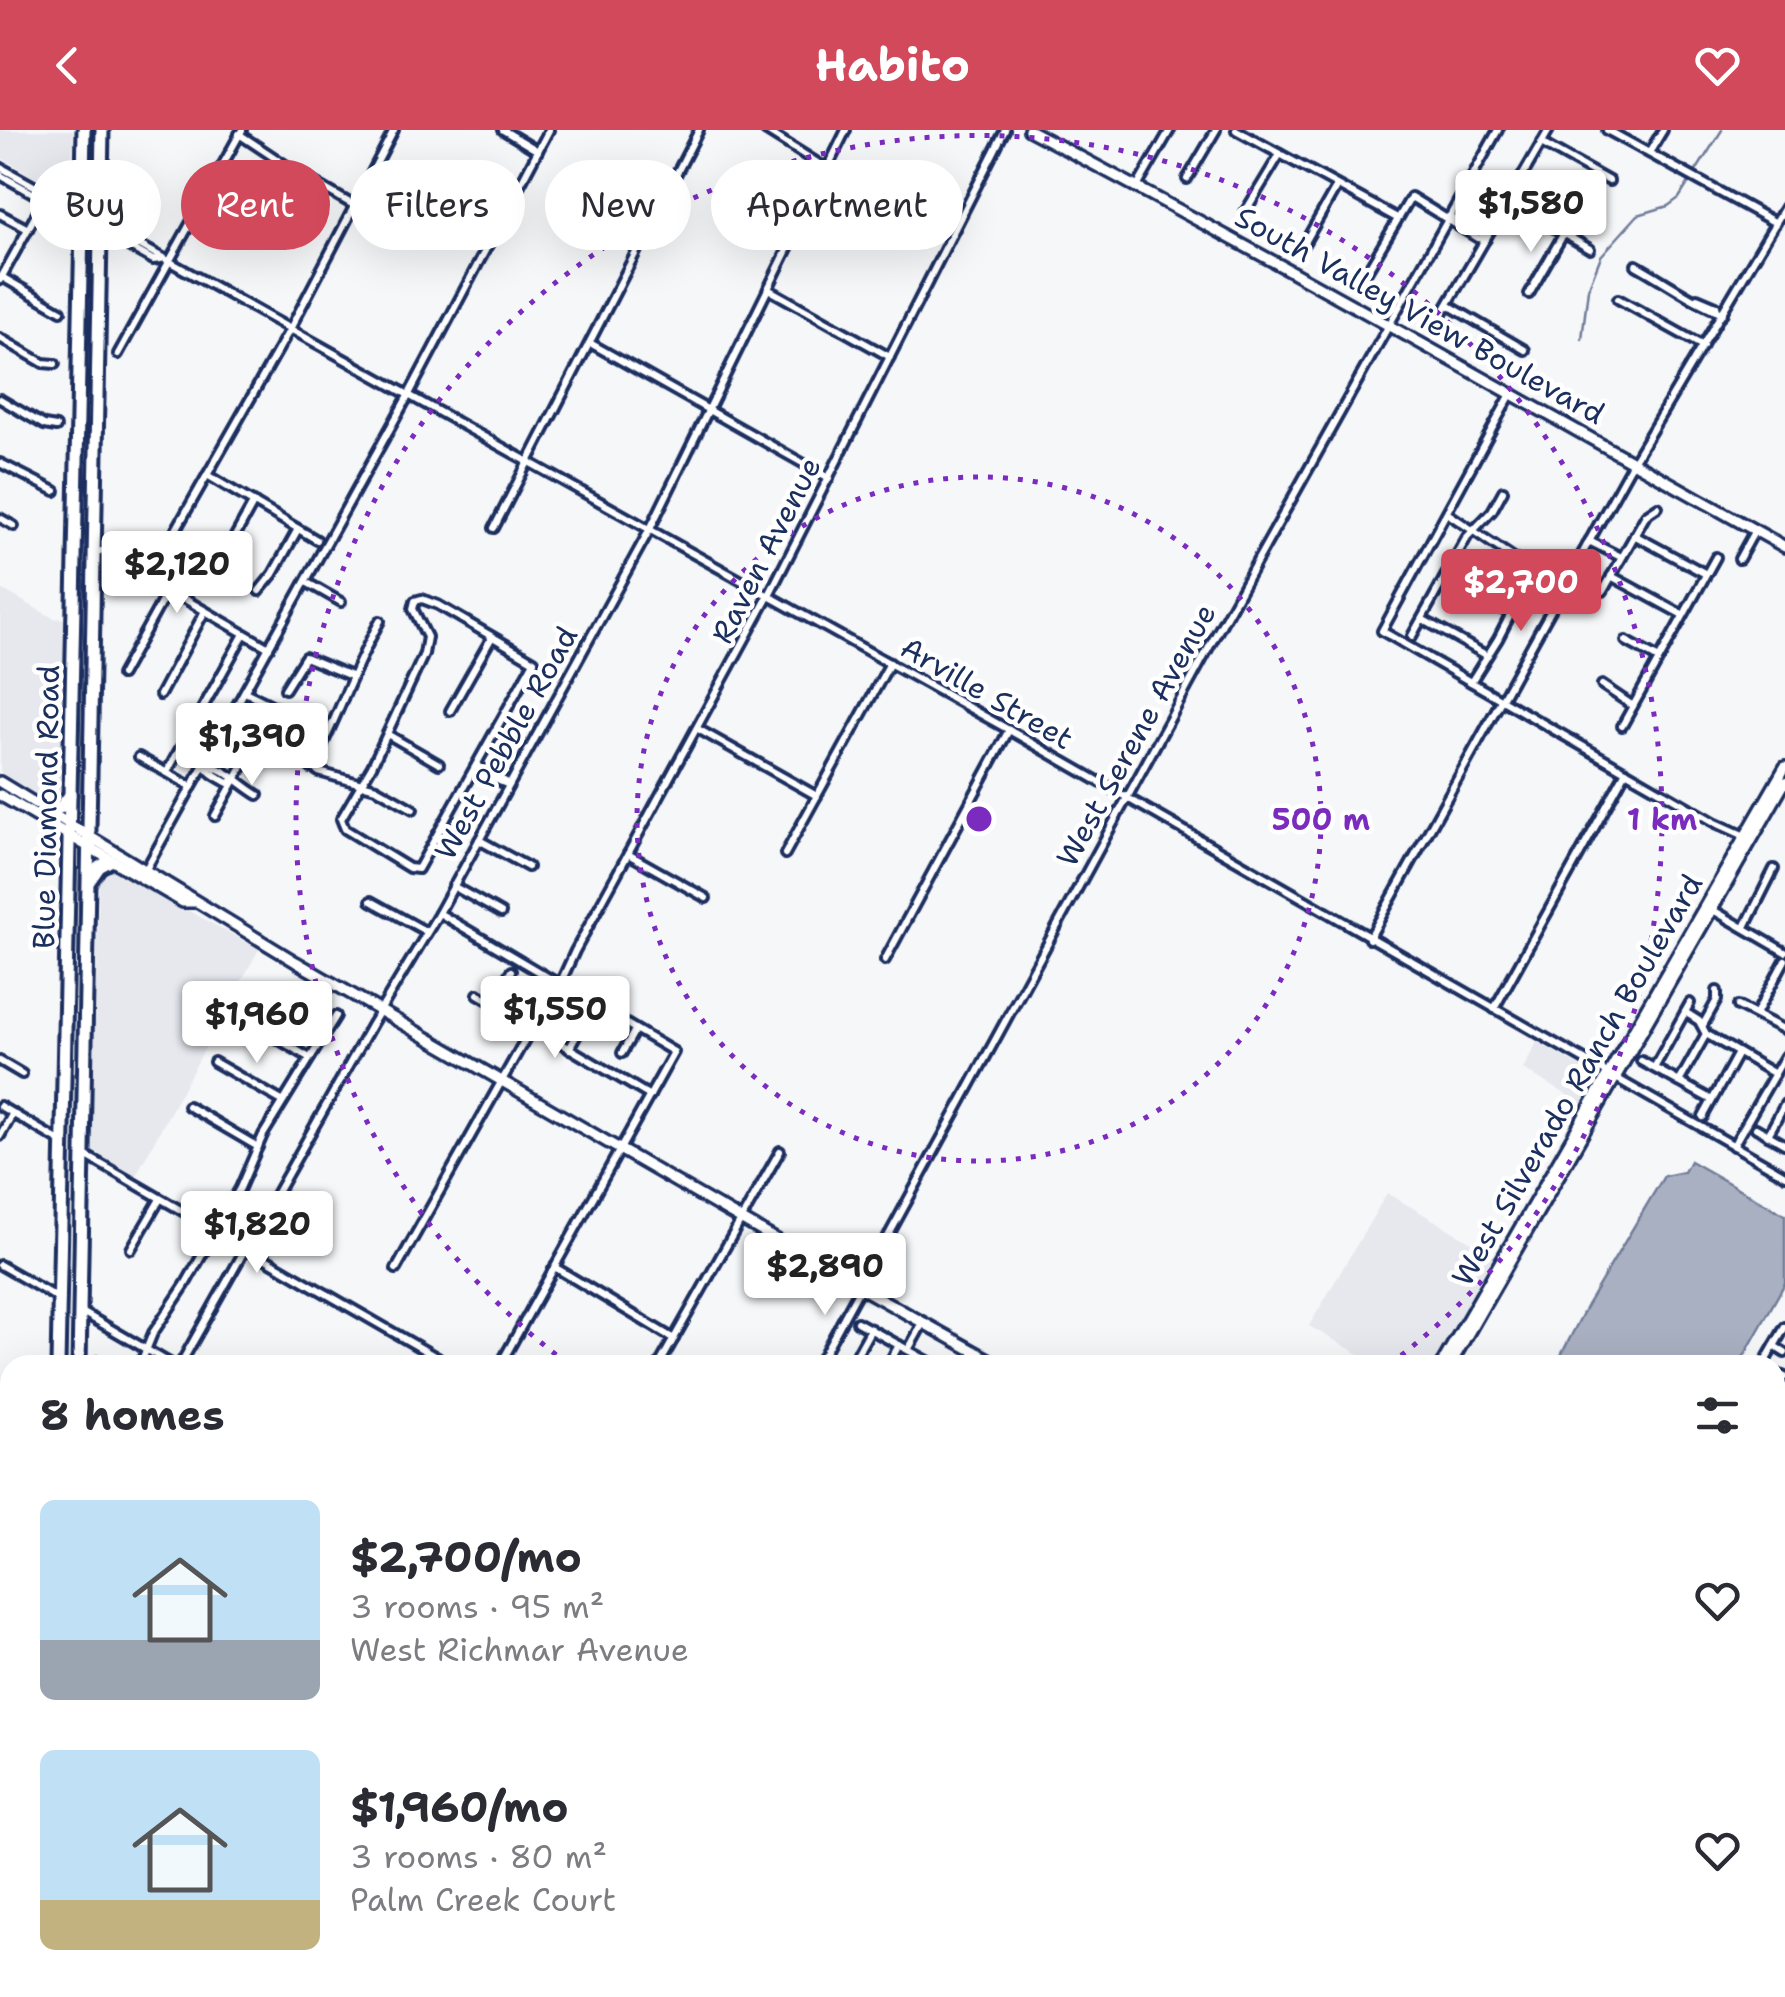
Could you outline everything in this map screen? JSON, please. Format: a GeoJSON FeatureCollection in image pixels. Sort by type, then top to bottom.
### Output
{"type":"FeatureCollection","features":[{"type":"Feature","properties":{"kind":"highway","name":"Blue Diamond Road"},"geometry":{"type":"LineString","coordinates":[[84,130],[84,159]]}},
{"type":"Feature","properties":{"kind":"highway","name":"Blue Diamond Road"},"geometry":{"type":"LineString","coordinates":[[102,130],[102,160]]}},
{"type":"Feature","properties":{"kind":"highway","name":"Blue Diamond Road"},"geometry":{"type":"LineString","coordinates":[[59,1355],[81,250]]}},
{"type":"Feature","properties":{"kind":"highway","name":"Blue Diamond Road"},"geometry":{"type":"LineString","coordinates":[[79,1355],[100,250]]}},
{"type":"Feature","properties":{"kind":"highway"},"geometry":{"type":"LineString","coordinates":[[45,808],[60,808],[72,791]]}},
{"type":"Feature","properties":{"kind":"highway"},"geometry":{"type":"LineString","coordinates":[[88,884],[97,868],[110,861]]}},
{"type":"Feature","properties":{"kind":"main road","name":"South Valley View Boulevard"},"geometry":{"type":"LineString","coordinates":[[1029,130],[1388,323],[1785,547]]}},
{"type":"Feature","properties":{"kind":"main road","name":"West Silverado Ranch Boulevard"},"geometry":{"type":"LineString","coordinates":[[1447,1355],[1713,910],[1785,767]]}},
{"type":"Feature","properties":{"kind":"main road"},"geometry":{"type":"LineString","coordinates":[[0,782],[381,1012],[980,1354]]}},
{"type":"Feature","properties":{"kind":"main road","name":"West Silverado Ranch Boulevard"},"geometry":{"type":"LineString","coordinates":[[1456,1355],[1714,893],[1785,782]]}},
{"type":"Feature","properties":{"kind":"main road"},"geometry":{"type":"LineString","coordinates":[[0,795],[183,902],[194,902]]}},
{"type":"Feature","properties":{"kind":"main road"},"geometry":{"type":"LineString","coordinates":[[1713,910],[1710,906],[1714,893]]}},
{"type":"Feature","properties":{"kind":"street"},"geometry":{"type":"LineString","coordinates":[[378,160],[394,130]]}},
{"type":"Feature","properties":{"kind":"street"},"geometry":{"type":"LineString","coordinates":[[503,130],[538,151]]}},
{"type":"Feature","properties":{"kind":"street"},"geometry":{"type":"LineString","coordinates":[[146,869],[408,396],[549,130]]}},
{"type":"Feature","properties":{"kind":"street"},"geometry":{"type":"LineString","coordinates":[[494,528],[699,130]]}},
{"type":"Feature","properties":{"kind":"street"},"geometry":{"type":"LineString","coordinates":[[765,130],[813,160]]}},
{"type":"Feature","properties":{"kind":"street","name":"West Pebble Road"},"geometry":{"type":"LineString","coordinates":[[832,160],[846,130]]}},
{"type":"Feature","properties":{"kind":"street","name":"Raven Avenue"},"geometry":{"type":"LineString","coordinates":[[559,986],[769,595],[1005,130]]}},
{"type":"Feature","properties":{"kind":"street"},"geometry":{"type":"LineString","coordinates":[[1137,187],[1170,130]]}},
{"type":"Feature","properties":{"kind":"street"},"geometry":{"type":"LineString","coordinates":[[1187,179],[1216,130]]}},
{"type":"Feature","properties":{"kind":"street"},"geometry":{"type":"LineString","coordinates":[[1236,130],[1396,218]]}},
{"type":"Feature","properties":{"kind":"street","name":"West Serene Avenue"},"geometry":{"type":"LineString","coordinates":[[824,1355],[1388,323],[1498,130]]}},
{"type":"Feature","properties":{"kind":"street"},"geometry":{"type":"LineString","coordinates":[[1438,321],[1549,130]]}},
{"type":"Feature","properties":{"kind":"street"},"geometry":{"type":"LineString","coordinates":[[1607,130],[1776,222]]}},
{"type":"Feature","properties":{"kind":"street"},"geometry":{"type":"LineString","coordinates":[[1650,153],[1663,130]]}},
{"type":"Feature","properties":{"kind":"street"},"geometry":{"type":"LineString","coordinates":[[118,354],[164,261],[240,132],[296,172],[350,202]]}},
{"type":"Feature","properties":{"kind":"street"},"geometry":{"type":"LineString","coordinates":[[1541,143],[1609,181]]}},
{"type":"Feature","properties":{"kind":"street"},"geometry":{"type":"LineString","coordinates":[[1246,212],[1280,154]]}},
{"type":"Feature","properties":{"kind":"street","name":"Arville Street"},"geometry":{"type":"LineString","coordinates":[[0,167],[30,186]]}},
{"type":"Feature","properties":{"kind":"street","name":"Arville Street"},"geometry":{"type":"LineString","coordinates":[[0,176],[30,189]]}},
{"type":"Feature","properties":{"kind":"street"},"geometry":{"type":"LineString","coordinates":[[1304,244],[1337,186]]}},
{"type":"Feature","properties":{"kind":"street"},"geometry":{"type":"LineString","coordinates":[[1363,278],[1411,196],[1478,238],[1486,239]]}},
{"type":"Feature","properties":{"kind":"street"},"geometry":{"type":"LineString","coordinates":[[1508,202],[1590,249]]}},
{"type":"Feature","properties":{"kind":"street"},"geometry":{"type":"LineString","coordinates":[[1369,939],[1633,462],[1785,206]]}},
{"type":"Feature","properties":{"kind":"street"},"geometry":{"type":"LineString","coordinates":[[148,579],[290,329],[350,212]]}},
{"type":"Feature","properties":{"kind":"street"},"geometry":{"type":"LineString","coordinates":[[0,214],[28,229]]}},
{"type":"Feature","properties":{"kind":"street"},"geometry":{"type":"LineString","coordinates":[[30,226],[1,278],[61,310]]}},
{"type":"Feature","properties":{"kind":"street"},"geometry":{"type":"LineString","coordinates":[[1530,294],[1564,234]]}},
{"type":"Feature","properties":{"kind":"street","name":"Arville Street"},"geometry":{"type":"LineString","coordinates":[[137,250],[290,329],[650,528],[1783,1172]]}},
{"type":"Feature","properties":{"kind":"street","name":"West Pebble Road"},"geometry":{"type":"LineString","coordinates":[[182,1355],[454,886],[650,528],[788,250]]}},
{"type":"Feature","properties":{"kind":"street"},"geometry":{"type":"LineString","coordinates":[[1636,265],[1712,311],[1720,312]]}},
{"type":"Feature","properties":{"kind":"street"},"geometry":{"type":"LineString","coordinates":[[768,289],[890,356]]}},
{"type":"Feature","properties":{"kind":"street"},"geometry":{"type":"LineString","coordinates":[[1618,298],[1703,346]]}},
{"type":"Feature","properties":{"kind":"street"},"geometry":{"type":"LineString","coordinates":[[1448,305],[1524,350]]}},
{"type":"Feature","properties":{"kind":"street"},"geometry":{"type":"LineString","coordinates":[[0,338],[43,363],[55,364]]}},
{"type":"Feature","properties":{"kind":"street"},"geometry":{"type":"LineString","coordinates":[[590,344],[828,478]]}},
{"type":"Feature","properties":{"kind":"street"},"geometry":{"type":"LineString","coordinates":[[1512,394],[1382,631],[1716,823],[1749,838]]}},
{"type":"Feature","properties":{"kind":"street"},"geometry":{"type":"LineString","coordinates":[[0,398],[44,425],[56,427]]}},
{"type":"Feature","properties":{"kind":"street"},"geometry":{"type":"LineString","coordinates":[[0,463],[55,492]]}},
{"type":"Feature","properties":{"kind":"street"},"geometry":{"type":"LineString","coordinates":[[207,476],[317,540]]}},
{"type":"Feature","properties":{"kind":"street"},"geometry":{"type":"LineString","coordinates":[[1412,636],[1473,528],[1492,511],[1504,491]]}},
{"type":"Feature","properties":{"kind":"street"},"geometry":{"type":"LineString","coordinates":[[234,538],[254,502]]}},
{"type":"Feature","properties":{"kind":"street"},"geometry":{"type":"LineString","coordinates":[[1603,591],[1646,514],[1658,506]]}},
{"type":"Feature","properties":{"kind":"street"},"geometry":{"type":"LineString","coordinates":[[1447,513],[1532,571],[1470,682]]}},
{"type":"Feature","properties":{"kind":"street"},"geometry":{"type":"LineString","coordinates":[[0,518],[14,526]]}},
{"type":"Feature","properties":{"kind":"street"},"geometry":{"type":"LineString","coordinates":[[258,591],[273,574],[298,530]]}},
{"type":"Feature","properties":{"kind":"street"},"geometry":{"type":"LineString","coordinates":[[1739,558],[1755,530]]}},
{"type":"Feature","properties":{"kind":"street"},"geometry":{"type":"LineString","coordinates":[[1634,534],[1706,574]]}},
{"type":"Feature","properties":{"kind":"street"},"geometry":{"type":"LineString","coordinates":[[1589,541],[1621,557]]}},
{"type":"Feature","properties":{"kind":"street"},"geometry":{"type":"LineString","coordinates":[[92,552],[102,551],[269,648]]}},
{"type":"Feature","properties":{"kind":"street"},"geometry":{"type":"LineString","coordinates":[[1622,726],[1716,556]]}},
{"type":"Feature","properties":{"kind":"street"},"geometry":{"type":"LineString","coordinates":[[1610,576],[1683,615]]}},
{"type":"Feature","properties":{"kind":"street"},"geometry":{"type":"LineString","coordinates":[[306,582],[341,602]]}},
{"type":"Feature","properties":{"kind":"street"},"geometry":{"type":"LineString","coordinates":[[121,675],[168,590]]}},
{"type":"Feature","properties":{"kind":"street"},"geometry":{"type":"LineString","coordinates":[[1474,598],[1483,598],[1511,614]]}},
{"type":"Feature","properties":{"kind":"street"},"geometry":{"type":"LineString","coordinates":[[422,600],[438,605],[492,636],[534,661],[418,869],[410,868],[341,824],[424,654],[427,638],[412,609],[416,601],[422,600]]}},
{"type":"Feature","properties":{"kind":"street"},"geometry":{"type":"LineString","coordinates":[[160,695],[205,612]]}},
{"type":"Feature","properties":{"kind":"street"},"geometry":{"type":"LineString","coordinates":[[1422,619],[1486,655]]}},
{"type":"Feature","properties":{"kind":"street"},"geometry":{"type":"LineString","coordinates":[[311,768],[336,723],[351,676],[380,621]]}},
{"type":"Feature","properties":{"kind":"street"},"geometry":{"type":"LineString","coordinates":[[167,772],[244,634]]}},
{"type":"Feature","properties":{"kind":"street"},"geometry":{"type":"LineString","coordinates":[[450,711],[492,636]]}},
{"type":"Feature","properties":{"kind":"street"},"geometry":{"type":"LineString","coordinates":[[1626,641],[1659,659]]}},
{"type":"Feature","properties":{"kind":"street"},"geometry":{"type":"LineString","coordinates":[[285,689],[305,657],[351,676]]}},
{"type":"Feature","properties":{"kind":"street"},"geometry":{"type":"LineString","coordinates":[[785,854],[890,663]]}},
{"type":"Feature","properties":{"kind":"street"},"geometry":{"type":"LineString","coordinates":[[1602,685],[1633,706]]}},
{"type":"Feature","properties":{"kind":"street"},"geometry":{"type":"LineString","coordinates":[[245,692],[302,720]]}},
{"type":"Feature","properties":{"kind":"street"},"geometry":{"type":"LineString","coordinates":[[698,728],[816,796]]}},
{"type":"Feature","properties":{"kind":"street"},"geometry":{"type":"LineString","coordinates":[[885,960],[1009,730]]}},
{"type":"Feature","properties":{"kind":"street"},"geometry":{"type":"LineString","coordinates":[[387,734],[440,764]]}},
{"type":"Feature","properties":{"kind":"street"},"geometry":{"type":"LineString","coordinates":[[215,816],[262,737],[311,768],[362,782],[413,809]]}},
{"type":"Feature","properties":{"kind":"street"},"geometry":{"type":"LineString","coordinates":[[139,757],[192,788]]}},
{"type":"Feature","properties":{"kind":"street"},"geometry":{"type":"LineString","coordinates":[[205,765],[218,777],[258,795]]}},
{"type":"Feature","properties":{"kind":"street"},"geometry":{"type":"LineString","coordinates":[[478,767],[484,775],[509,785]]}},
{"type":"Feature","properties":{"kind":"street"},"geometry":{"type":"LineString","coordinates":[[1494,1009],[1626,771]]}},
{"type":"Feature","properties":{"kind":"street"},"geometry":{"type":"LineString","coordinates":[[479,840],[528,867]]}},
{"type":"Feature","properties":{"kind":"street"},"geometry":{"type":"LineString","coordinates":[[628,854],[706,898]]}},
{"type":"Feature","properties":{"kind":"street"},"geometry":{"type":"LineString","coordinates":[[1745,927],[1774,870]]}},
{"type":"Feature","properties":{"kind":"street"},"geometry":{"type":"LineString","coordinates":[[454,886],[501,913]]}},
{"type":"Feature","properties":{"kind":"street"},"geometry":{"type":"LineString","coordinates":[[372,901],[427,932]]}},
{"type":"Feature","properties":{"kind":"street"},"geometry":{"type":"LineString","coordinates":[[1713,910],[1785,952]]}},
{"type":"Feature","properties":{"kind":"street"},"geometry":{"type":"LineString","coordinates":[[438,914],[674,1052],[506,1355]]}},
{"type":"Feature","properties":{"kind":"street"},"geometry":{"type":"LineString","coordinates":[[1756,1014],[1785,960]]}},
{"type":"Feature","properties":{"kind":"street"},"geometry":{"type":"LineString","coordinates":[[492,1003],[510,971]]}},
{"type":"Feature","properties":{"kind":"street"},"geometry":{"type":"LineString","coordinates":[[1678,1082],[1717,1000],[1716,991]]}},
{"type":"Feature","properties":{"kind":"street"},"geometry":{"type":"LineString","coordinates":[[478,994],[650,1096]]}},
{"type":"Feature","properties":{"kind":"street"},"geometry":{"type":"LineString","coordinates":[[396,1269],[550,995]]}},
{"type":"Feature","properties":{"kind":"street"},"geometry":{"type":"LineString","coordinates":[[1654,1068],[1690,1003]]}},
{"type":"Feature","properties":{"kind":"street"},"geometry":{"type":"LineString","coordinates":[[1738,1006],[1785,1030]]}},
{"type":"Feature","properties":{"kind":"street"},"geometry":{"type":"LineString","coordinates":[[1685,1012],[1704,1030],[1775,1074]]}},
{"type":"Feature","properties":{"kind":"street"},"geometry":{"type":"LineString","coordinates":[[240,1016],[310,1058]]}},
{"type":"Feature","properties":{"kind":"street"},"geometry":{"type":"LineString","coordinates":[[145,1355],[169,1305],[186,1284],[253,1164],[282,1101],[336,1016]]}},
{"type":"Feature","properties":{"kind":"street"},"geometry":{"type":"LineString","coordinates":[[569,1049],[587,1017]]}},
{"type":"Feature","properties":{"kind":"street"},"geometry":{"type":"LineString","coordinates":[[622,1053],[634,1030]]}},
{"type":"Feature","properties":{"kind":"street"},"geometry":{"type":"LineString","coordinates":[[1703,1117],[1738,1053]]}},
{"type":"Feature","properties":{"kind":"street"},"geometry":{"type":"LineString","coordinates":[[1733,1146],[1785,1056]]}},
{"type":"Feature","properties":{"kind":"street"},"geometry":{"type":"LineString","coordinates":[[0,1061],[22,1074]]}},
{"type":"Feature","properties":{"kind":"street"},"geometry":{"type":"LineString","coordinates":[[1641,1061],[1712,1100]]}},
{"type":"Feature","properties":{"kind":"street"},"geometry":{"type":"LineString","coordinates":[[214,1062],[282,1101]]}},
{"type":"Feature","properties":{"kind":"street"},"geometry":{"type":"LineString","coordinates":[[1768,1134],[1785,1104]]}},
{"type":"Feature","properties":{"kind":"street"},"geometry":{"type":"LineString","coordinates":[[0,1106],[63,1142]]}},
{"type":"Feature","properties":{"kind":"street"},"geometry":{"type":"LineString","coordinates":[[188,1106],[258,1147]]}},
{"type":"Feature","properties":{"kind":"street"},"geometry":{"type":"LineString","coordinates":[[0,1136],[12,1113]]}},
{"type":"Feature","properties":{"kind":"street"},"geometry":{"type":"LineString","coordinates":[[1756,1128],[1784,1144]]}},
{"type":"Feature","properties":{"kind":"street"},"geometry":{"type":"LineString","coordinates":[[665,1355],[780,1151]]}},
{"type":"Feature","properties":{"kind":"street"},"geometry":{"type":"LineString","coordinates":[[84,1154],[432,1355]]}},
{"type":"Feature","properties":{"kind":"street"},"geometry":{"type":"LineString","coordinates":[[1783,1172],[1785,1160]]}},
{"type":"Feature","properties":{"kind":"street"},"geometry":{"type":"LineString","coordinates":[[131,1249],[160,1199]]}},
{"type":"Feature","properties":{"kind":"street"},"geometry":{"type":"LineString","coordinates":[[0,1264],[60,1299]]}},
{"type":"Feature","properties":{"kind":"street"},"geometry":{"type":"LineString","coordinates":[[556,1268],[674,1339]]}},
{"type":"Feature","properties":{"kind":"street"},"geometry":{"type":"LineString","coordinates":[[81,1312],[157,1355]]}},
{"type":"Feature","properties":{"kind":"street"},"geometry":{"type":"LineString","coordinates":[[857,1322],[914,1355]]}},
{"type":"Feature","properties":{"kind":"street"},"geometry":{"type":"LineString","coordinates":[[908,1350],[923,1323]]}},
{"type":"Feature","properties":{"kind":"street"},"geometry":{"type":"LineString","coordinates":[[1785,1327],[1779,1343],[1785,1352]]}},
{"type":"Feature","properties":{"kind":"street"},"geometry":{"type":"LineString","coordinates":[[857,1355],[871,1330]]}},
{"type":"Feature","properties":{"kind":"street"},"geometry":{"type":"LineString","coordinates":[[894,1355],[899,1345]]}},
{"type":"Feature","properties":{"kind":"shaded area"},"geometry":{"type":"Polygon","coordinates":[[[0,130],[73,130],[72,160],[30,160],[30,175],[0,157],[0,130]]]}},
{"type":"Feature","properties":{"kind":"shaded area"},"geometry":{"type":"Polygon","coordinates":[[[0,588],[53,618],[66,619],[60,802],[52,804],[0,772],[0,588]]]}},
{"type":"Feature","properties":{"kind":"shaded area"},"geometry":{"type":"Polygon","coordinates":[[[108,867],[259,949],[135,1177],[92,1150],[99,879],[101,871],[108,867]]]}},
{"type":"Feature","properties":{"kind":"shaded area"},"geometry":{"type":"Polygon","coordinates":[[[1537,1042],[1601,1079],[1586,1106],[1523,1069],[1537,1042]]]}},
{"type":"Feature","properties":{"kind":"shaded area"},"geometry":{"type":"Polygon","coordinates":[[[1387,1193],[1499,1258],[1441,1355],[1360,1355],[1309,1326],[1387,1193]]]}},
{"type":"Feature","properties":{"kind":"water"},"geometry":{"type":"Polygon","coordinates":[[[1690,1161],[1785,1215],[1785,1283],[1745,1355],[1561,1355],[1664,1176],[1684,1172],[1690,1161]]]}},
{"type":"Feature","properties":{"kind":"waterway"},"geometry":{"type":"LineString","coordinates":[[1582,339],[1588,289],[1601,256],[1638,215],[1668,206],[1679,198],[1722,130]]}}]}
